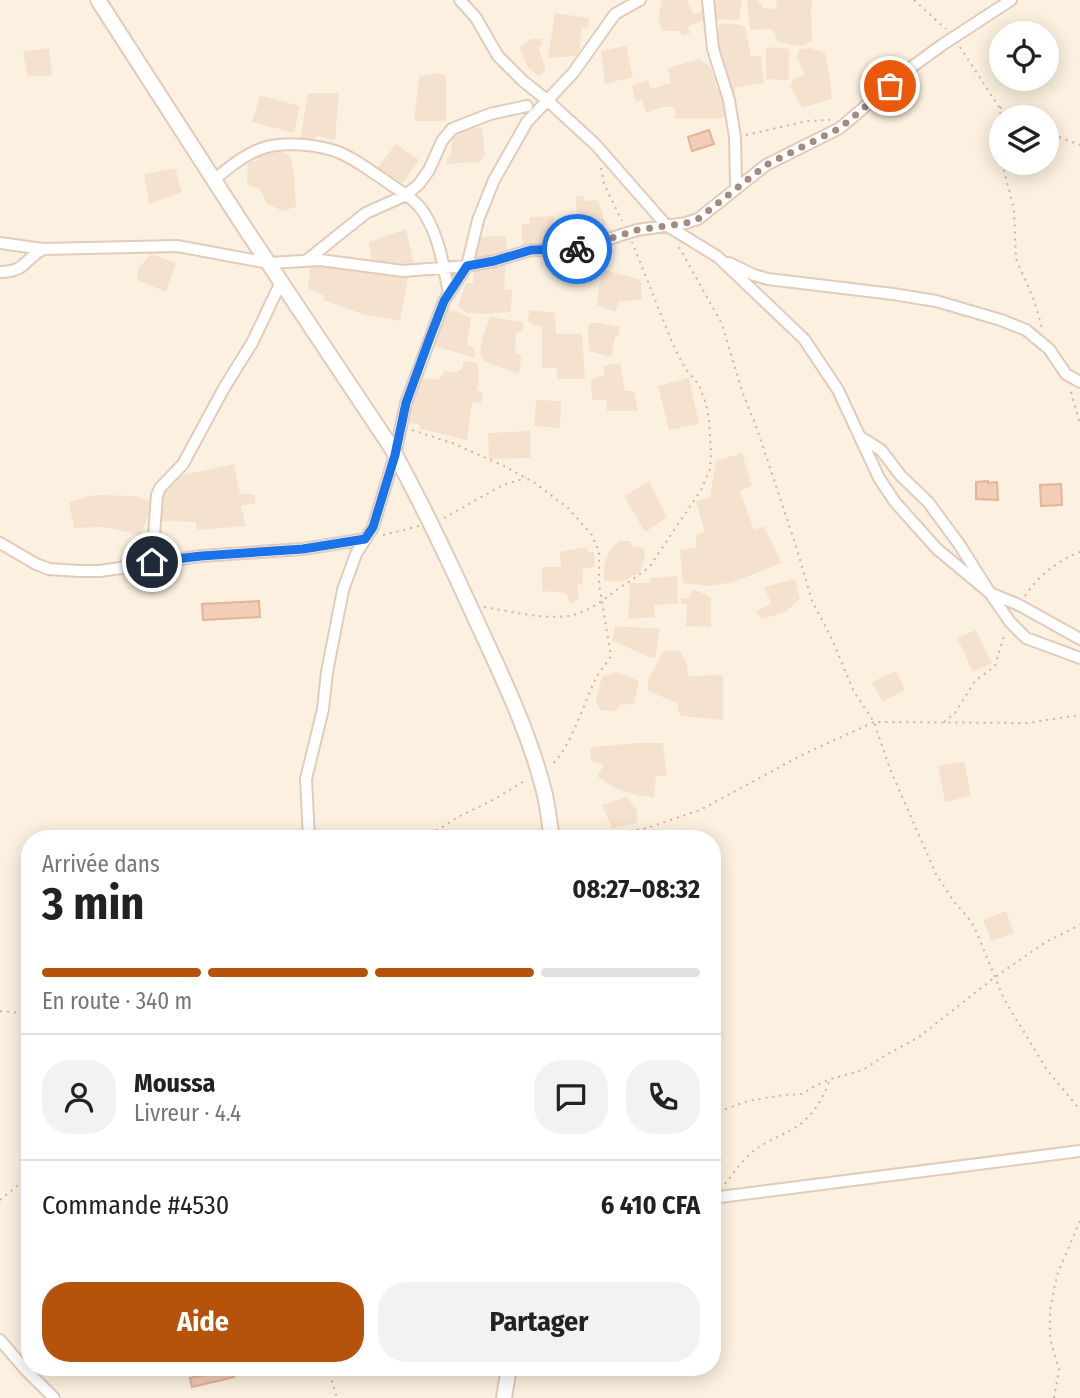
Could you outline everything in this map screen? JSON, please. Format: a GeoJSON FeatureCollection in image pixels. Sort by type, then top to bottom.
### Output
{"type":"FeatureCollection","features":[{"type":"Feature","properties":{"kind":"street"},"geometry":{"type":"LineString","coordinates":[[98,0],[395,455],[432,524],[522,723],[545,794],[551,830]]}},
{"type":"Feature","properties":{"kind":"street"},"geometry":{"type":"LineString","coordinates":[[460,0],[476,18],[498,56],[596,144],[666,225],[718,257],[768,279],[936,301],[1002,320],[1026,330],[1049,349],[1066,374],[1080,382]]}},
{"type":"Feature","properties":{"kind":"street"},"geometry":{"type":"LineString","coordinates":[[309,830],[306,779],[323,709],[342,590],[356,554],[373,527],[395,455],[406,403],[434,327],[449,294],[467,266],[478,220],[494,180],[527,122],[573,73],[615,14],[640,0]]}},
{"type":"Feature","properties":{"kind":"street"},"geometry":{"type":"LineString","coordinates":[[708,0],[713,49],[729,100],[735,137],[736,188]]}},
{"type":"Feature","properties":{"kind":"street"},"geometry":{"type":"LineString","coordinates":[[0,243],[43,249],[177,246],[269,263],[320,260],[402,271],[467,266],[531,250],[574,250],[628,233],[698,219],[766,165],[840,128],[909,69],[1011,0]]}},
{"type":"Feature","properties":{"kind":"street"},"geometry":{"type":"LineString","coordinates":[[523,81],[527,122]]}},
{"type":"Feature","properties":{"kind":"street"},"geometry":{"type":"LineString","coordinates":[[307,260],[366,213],[406,195],[419,184],[429,170],[442,141],[452,129],[490,114],[527,106]]}},
{"type":"Feature","properties":{"kind":"street"},"geometry":{"type":"LineString","coordinates":[[214,180],[231,165],[258,149],[286,143],[332,150],[370,170],[422,209],[444,268],[449,294]]}},
{"type":"Feature","properties":{"kind":"street"},"geometry":{"type":"LineString","coordinates":[[0,272],[12,272],[43,249]]}},
{"type":"Feature","properties":{"kind":"street"},"geometry":{"type":"LineString","coordinates":[[718,257],[804,339],[838,390],[879,478],[895,502],[937,549],[990,593],[1019,605],[1080,639]]}},
{"type":"Feature","properties":{"kind":"street"},"geometry":{"type":"LineString","coordinates":[[152,562],[157,495],[160,488],[183,464],[251,343],[281,282]]}},
{"type":"Feature","properties":{"kind":"street"},"geometry":{"type":"LineString","coordinates":[[860,436],[881,450],[901,476],[928,502],[1010,622],[1026,638],[1080,658]]}},
{"type":"Feature","properties":{"kind":"street"},"geometry":{"type":"LineString","coordinates":[[0,543],[42,567],[64,571],[100,570],[201,556],[303,549],[365,539]]}},
{"type":"Feature","properties":{"kind":"street"},"geometry":{"type":"LineString","coordinates":[[721,1197],[1080,1151]]}},
{"type":"Feature","properties":{"kind":"street"},"geometry":{"type":"LineString","coordinates":[[0,1340],[21,1363]]}},
{"type":"Feature","properties":{"kind":"street"},"geometry":{"type":"LineString","coordinates":[[33,1376],[54,1398]]}},
{"type":"Feature","properties":{"kind":"street"},"geometry":{"type":"LineString","coordinates":[[504,1398],[508,1376]]}},
{"type":"Feature","properties":{"kind":"path"},"geometry":{"type":"LineString","coordinates":[[914,0],[953,37],[998,105]]}},
{"type":"Feature","properties":{"kind":"path"},"geometry":{"type":"LineString","coordinates":[[735,137],[807,121],[829,120]]}},
{"type":"Feature","properties":{"kind":"path"},"geometry":{"type":"LineString","coordinates":[[1059,137],[1080,145]]}},
{"type":"Feature","properties":{"kind":"path"},"geometry":{"type":"LineString","coordinates":[[469,605],[561,617],[577,614],[601,601],[650,566],[701,490],[710,469],[706,404],[699,385],[685,368],[674,347],[628,233],[604,184],[596,144]]}},
{"type":"Feature","properties":{"kind":"path"},"geometry":{"type":"LineString","coordinates":[[1005,175],[1014,209],[1016,259],[1034,300],[1049,349]]}},
{"type":"Feature","properties":{"kind":"path"},"geometry":{"type":"LineString","coordinates":[[680,248],[722,324],[742,391],[792,535],[811,601],[831,637],[854,692],[874,722],[890,769],[936,874],[954,902],[971,921],[1004,999],[1047,1070],[1080,1110]]}},
{"type":"Feature","properties":{"kind":"path"},"geometry":{"type":"LineString","coordinates":[[1066,374],[1080,424]]}},
{"type":"Feature","properties":{"kind":"path"},"geometry":{"type":"LineString","coordinates":[[401,424],[504,466],[535,483],[568,508],[592,535],[599,552],[598,584],[611,656],[597,676],[579,720],[556,761],[509,791],[437,830]]}},
{"type":"Feature","properties":{"kind":"path"},"geometry":{"type":"LineString","coordinates":[[365,539],[432,524],[503,485],[527,478]]}},
{"type":"Feature","properties":{"kind":"path"},"geometry":{"type":"LineString","coordinates":[[637,830],[700,810],[804,754],[874,722],[1027,723],[1080,715]]}},
{"type":"Feature","properties":{"kind":"path"},"geometry":{"type":"LineString","coordinates":[[721,1111],[748,1101],[803,1094],[831,1079],[863,1070],[919,1037],[995,976],[1046,942],[1080,925]]}},
{"type":"Feature","properties":{"kind":"path"},"geometry":{"type":"LineString","coordinates":[[0,1011],[21,1013]]}},
{"type":"Feature","properties":{"kind":"path"},"geometry":{"type":"LineString","coordinates":[[721,1189],[746,1158],[758,1148],[807,1119],[822,1099],[831,1079]]}},
{"type":"Feature","properties":{"kind":"path"},"geometry":{"type":"LineString","coordinates":[[0,1200],[21,1182]]}},
{"type":"Feature","properties":{"kind":"path"},"geometry":{"type":"LineString","coordinates":[[1054,1398],[1059,1370],[1050,1339],[1050,1310],[1057,1275],[1080,1221]]}},
{"type":"Feature","properties":{"kind":"path"},"geometry":{"type":"LineString","coordinates":[[331,1376],[337,1398]]}},
{"type":"Feature","properties":{"kind":"shaded area"},"geometry":{"type":"Polygon","coordinates":[[[662,0],[687,0],[694,14],[703,11],[705,19],[688,27],[690,34],[663,31],[658,19],[662,0]]]}},
{"type":"Feature","properties":{"kind":"shaded area"},"geometry":{"type":"Polygon","coordinates":[[[713,0],[742,0],[739,20],[715,19],[713,0]]]}},
{"type":"Feature","properties":{"kind":"shaded area"},"geometry":{"type":"Polygon","coordinates":[[[747,0],[758,0],[762,8],[776,9],[777,0],[813,0],[812,41],[795,46],[777,41],[775,33],[770,29],[750,30],[747,0]]]}},
{"type":"Feature","properties":{"kind":"shaded area"},"geometry":{"type":"Polygon","coordinates":[[[555,13],[589,18],[589,27],[582,28],[579,56],[548,58],[555,13]]]}},
{"type":"Feature","properties":{"kind":"shaded area"},"geometry":{"type":"Polygon","coordinates":[[[719,24],[745,26],[751,57],[761,55],[764,83],[735,88],[735,94],[730,94],[718,50],[719,24]]]}},
{"type":"Feature","properties":{"kind":"shaded area"},"geometry":{"type":"Polygon","coordinates":[[[532,39],[541,39],[543,44],[539,48],[546,70],[539,76],[529,69],[519,47],[532,39]]]}},
{"type":"Feature","properties":{"kind":"shaded area"},"geometry":{"type":"Polygon","coordinates":[[[626,46],[633,77],[605,84],[601,51],[626,46]]]}},
{"type":"Feature","properties":{"kind":"shaded area"},"geometry":{"type":"Polygon","coordinates":[[[766,47],[789,49],[789,80],[766,79],[766,47]]]}},
{"type":"Feature","properties":{"kind":"shaded area"},"geometry":{"type":"Polygon","coordinates":[[[49,48],[52,75],[28,77],[23,52],[49,48]]]}},
{"type":"Feature","properties":{"kind":"shaded area"},"geometry":{"type":"Polygon","coordinates":[[[811,48],[825,53],[832,99],[802,108],[790,86],[793,80],[804,74],[797,57],[799,49],[811,48]]]}},
{"type":"Feature","properties":{"kind":"shaded area"},"geometry":{"type":"Polygon","coordinates":[[[699,59],[711,68],[717,89],[724,88],[725,118],[675,119],[675,107],[663,107],[646,113],[642,100],[636,102],[632,86],[648,80],[651,89],[671,83],[668,68],[699,59]]]}},
{"type":"Feature","properties":{"kind":"shaded area"},"geometry":{"type":"Polygon","coordinates":[[[436,73],[446,76],[446,121],[414,121],[419,76],[436,73]]]}},
{"type":"Feature","properties":{"kind":"shaded area"},"geometry":{"type":"Polygon","coordinates":[[[308,93],[339,93],[335,140],[316,136],[313,144],[300,141],[308,93]]]}},
{"type":"Feature","properties":{"kind":"shaded area"},"geometry":{"type":"Polygon","coordinates":[[[260,95],[300,106],[294,133],[252,122],[260,95]]]}},
{"type":"Feature","properties":{"kind":"shaded area"},"geometry":{"type":"Polygon","coordinates":[[[482,127],[485,154],[480,162],[447,164],[454,130],[482,127]]]}},
{"type":"Feature","properties":{"kind":"shaded area"},"geometry":{"type":"Polygon","coordinates":[[[396,144],[419,160],[403,183],[377,168],[396,144]]]}},
{"type":"Feature","properties":{"kind":"shaded area"},"geometry":{"type":"Polygon","coordinates":[[[280,150],[290,156],[296,207],[283,211],[267,204],[260,189],[249,186],[247,182],[248,163],[258,160],[257,155],[280,150]]]}},
{"type":"Feature","properties":{"kind":"shaded area"},"geometry":{"type":"Polygon","coordinates":[[[175,168],[182,192],[149,204],[144,174],[175,168]]]}},
{"type":"Feature","properties":{"kind":"shaded area"},"geometry":{"type":"Polygon","coordinates":[[[584,196],[585,201],[598,200],[606,225],[602,227],[604,236],[591,240],[576,207],[576,197],[584,196]]]}},
{"type":"Feature","properties":{"kind":"shaded area"},"geometry":{"type":"Polygon","coordinates":[[[554,216],[555,246],[522,246],[522,224],[529,224],[530,217],[554,216]]]}},
{"type":"Feature","properties":{"kind":"shaded area"},"geometry":{"type":"Polygon","coordinates":[[[406,229],[415,268],[372,265],[369,242],[406,229]]]}},
{"type":"Feature","properties":{"kind":"shaded area"},"geometry":{"type":"Polygon","coordinates":[[[506,236],[507,254],[476,261],[477,237],[506,236]]]}},
{"type":"Feature","properties":{"kind":"shaded area"},"geometry":{"type":"Polygon","coordinates":[[[151,254],[176,263],[166,292],[137,280],[139,267],[151,254]]]}},
{"type":"Feature","properties":{"kind":"shaded area"},"geometry":{"type":"Polygon","coordinates":[[[311,263],[408,278],[400,321],[365,315],[323,300],[324,296],[308,288],[311,263]]]}},
{"type":"Feature","properties":{"kind":"shaded area"},"geometry":{"type":"Polygon","coordinates":[[[506,263],[504,289],[512,290],[511,312],[467,313],[458,306],[466,283],[473,283],[474,269],[506,263]]]}},
{"type":"Feature","properties":{"kind":"shaded area"},"geometry":{"type":"Polygon","coordinates":[[[605,270],[641,280],[642,300],[619,301],[615,312],[597,305],[599,284],[605,270]]]}},
{"type":"Feature","properties":{"kind":"shaded area"},"geometry":{"type":"Polygon","coordinates":[[[445,307],[471,318],[467,344],[474,348],[475,358],[432,345],[445,307]]]}},
{"type":"Feature","properties":{"kind":"shaded area"},"geometry":{"type":"Polygon","coordinates":[[[530,310],[555,313],[556,334],[582,334],[585,379],[557,379],[557,368],[542,368],[542,326],[527,320],[530,310]]]}},
{"type":"Feature","properties":{"kind":"shaded area"},"geometry":{"type":"Polygon","coordinates":[[[490,317],[523,322],[523,331],[516,332],[515,353],[522,355],[519,374],[485,362],[480,354],[490,317]]]}},
{"type":"Feature","properties":{"kind":"shaded area"},"geometry":{"type":"Polygon","coordinates":[[[589,323],[620,327],[611,357],[589,351],[589,323]]]}},
{"type":"Feature","properties":{"kind":"shaded area"},"geometry":{"type":"Polygon","coordinates":[[[464,361],[477,363],[477,390],[483,392],[481,403],[472,402],[467,440],[420,429],[419,424],[406,423],[407,410],[412,410],[419,377],[438,380],[445,371],[457,372],[462,369],[464,361]]]}},
{"type":"Feature","properties":{"kind":"shaded area"},"geometry":{"type":"Polygon","coordinates":[[[620,363],[625,391],[634,391],[638,411],[607,411],[607,400],[592,400],[591,380],[604,375],[604,366],[620,363]]]}},
{"type":"Feature","properties":{"kind":"shaded area"},"geometry":{"type":"Polygon","coordinates":[[[689,378],[699,424],[669,430],[658,386],[689,378]]]}},
{"type":"Feature","properties":{"kind":"shaded area"},"geometry":{"type":"Polygon","coordinates":[[[536,400],[561,401],[560,428],[534,426],[536,400]]]}},
{"type":"Feature","properties":{"kind":"shaded area"},"geometry":{"type":"Polygon","coordinates":[[[530,431],[531,458],[489,459],[488,433],[530,431]]]}},
{"type":"Feature","properties":{"kind":"shaded area"},"geometry":{"type":"Polygon","coordinates":[[[742,453],[752,486],[740,491],[754,530],[764,526],[782,563],[733,582],[710,586],[683,583],[680,550],[696,548],[696,535],[705,532],[696,501],[710,497],[716,461],[742,453]]]}},
{"type":"Feature","properties":{"kind":"shaded area"},"geometry":{"type":"Polygon","coordinates":[[[234,464],[240,494],[254,494],[256,503],[241,506],[246,526],[197,530],[196,522],[162,521],[163,492],[178,476],[234,464]]]}},
{"type":"Feature","properties":{"kind":"shaded area"},"geometry":{"type":"Polygon","coordinates":[[[649,481],[667,518],[645,532],[624,496],[649,481]]]}},
{"type":"Feature","properties":{"kind":"shaded area"},"geometry":{"type":"Polygon","coordinates":[[[95,495],[136,496],[153,502],[141,535],[104,527],[74,528],[69,502],[95,495]]]}},
{"type":"Feature","properties":{"kind":"shaded area"},"geometry":{"type":"Polygon","coordinates":[[[619,541],[631,541],[631,546],[644,548],[645,557],[640,572],[623,582],[604,581],[604,565],[610,550],[619,541]]]}},
{"type":"Feature","properties":{"kind":"shaded area"},"geometry":{"type":"Polygon","coordinates":[[[587,547],[588,552],[594,552],[595,567],[583,569],[582,584],[577,585],[579,600],[570,603],[566,593],[542,591],[542,567],[561,567],[560,552],[587,547]]]}},
{"type":"Feature","properties":{"kind":"shaded area"},"geometry":{"type":"Polygon","coordinates":[[[677,576],[678,604],[654,605],[655,617],[628,619],[630,583],[650,583],[651,578],[677,576]]]}},
{"type":"Feature","properties":{"kind":"shaded area"},"geometry":{"type":"Polygon","coordinates":[[[795,579],[800,599],[785,612],[762,619],[756,612],[771,603],[764,587],[795,579]]]}},
{"type":"Feature","properties":{"kind":"shaded area"},"geometry":{"type":"Polygon","coordinates":[[[693,589],[711,597],[711,627],[686,626],[687,604],[681,604],[681,598],[688,598],[693,589]]]}},
{"type":"Feature","properties":{"kind":"shaded area"},"geometry":{"type":"Polygon","coordinates":[[[615,626],[660,629],[655,658],[613,641],[615,626]]]}},
{"type":"Feature","properties":{"kind":"shaded area"},"geometry":{"type":"Polygon","coordinates":[[[976,630],[992,663],[973,672],[957,638],[976,630]]]}},
{"type":"Feature","properties":{"kind":"shaded area"},"geometry":{"type":"Polygon","coordinates":[[[664,650],[680,651],[687,664],[688,676],[723,675],[723,720],[680,716],[677,703],[648,691],[648,680],[664,650]]]}},
{"type":"Feature","properties":{"kind":"shaded area"},"geometry":{"type":"Polygon","coordinates":[[[896,671],[905,690],[882,702],[872,682],[896,671]]]}},
{"type":"Feature","properties":{"kind":"shaded area"},"geometry":{"type":"Polygon","coordinates":[[[617,672],[639,681],[634,704],[619,705],[616,711],[600,710],[596,700],[602,677],[617,672]]]}},
{"type":"Feature","properties":{"kind":"shaded area"},"geometry":{"type":"Polygon","coordinates":[[[663,743],[667,776],[656,776],[654,797],[639,796],[614,788],[597,776],[604,765],[591,761],[590,750],[593,747],[663,743]]]}},
{"type":"Feature","properties":{"kind":"shaded area"},"geometry":{"type":"Polygon","coordinates":[[[964,761],[971,796],[945,802],[938,766],[964,761]]]}},
{"type":"Feature","properties":{"kind":"shaded area"},"geometry":{"type":"Polygon","coordinates":[[[627,797],[637,810],[637,823],[612,828],[602,805],[627,797]]]}},
{"type":"Feature","properties":{"kind":"shaded area"},"geometry":{"type":"Polygon","coordinates":[[[1006,911],[1014,933],[991,941],[983,920],[1006,911]]]}},
{"type":"Feature","properties":{"kind":"building"},"geometry":{"type":"Polygon","coordinates":[[[709,130],[714,144],[692,151],[688,137],[709,130]]]}},
{"type":"Feature","properties":{"kind":"building"},"geometry":{"type":"Polygon","coordinates":[[[976,482],[997,482],[998,500],[976,499],[976,482]]]}},
{"type":"Feature","properties":{"kind":"building"},"geometry":{"type":"Polygon","coordinates":[[[1061,484],[1062,505],[1041,506],[1040,485],[1061,484]]]}},
{"type":"Feature","properties":{"kind":"building"},"geometry":{"type":"Polygon","coordinates":[[[259,601],[260,617],[203,620],[202,604],[259,601]]]}},
{"type":"Feature","properties":{"kind":"building"},"geometry":{"type":"Polygon","coordinates":[[[198,1376],[234,1377],[192,1387],[190,1378],[198,1376]]]}},
{"type":"Feature","properties":{"kind":"way so far"},"geometry":{"type":"LineString","coordinates":[[577,249],[637,230],[698,219],[766,165],[840,128],[890,86]]}},
{"type":"Feature","properties":{"kind":"route"},"geometry":{"type":"LineString","coordinates":[[152,562],[303,549],[365,539],[373,527],[395,455],[406,403],[429,340],[444,301],[467,266],[531,250],[577,249]]}}]}
